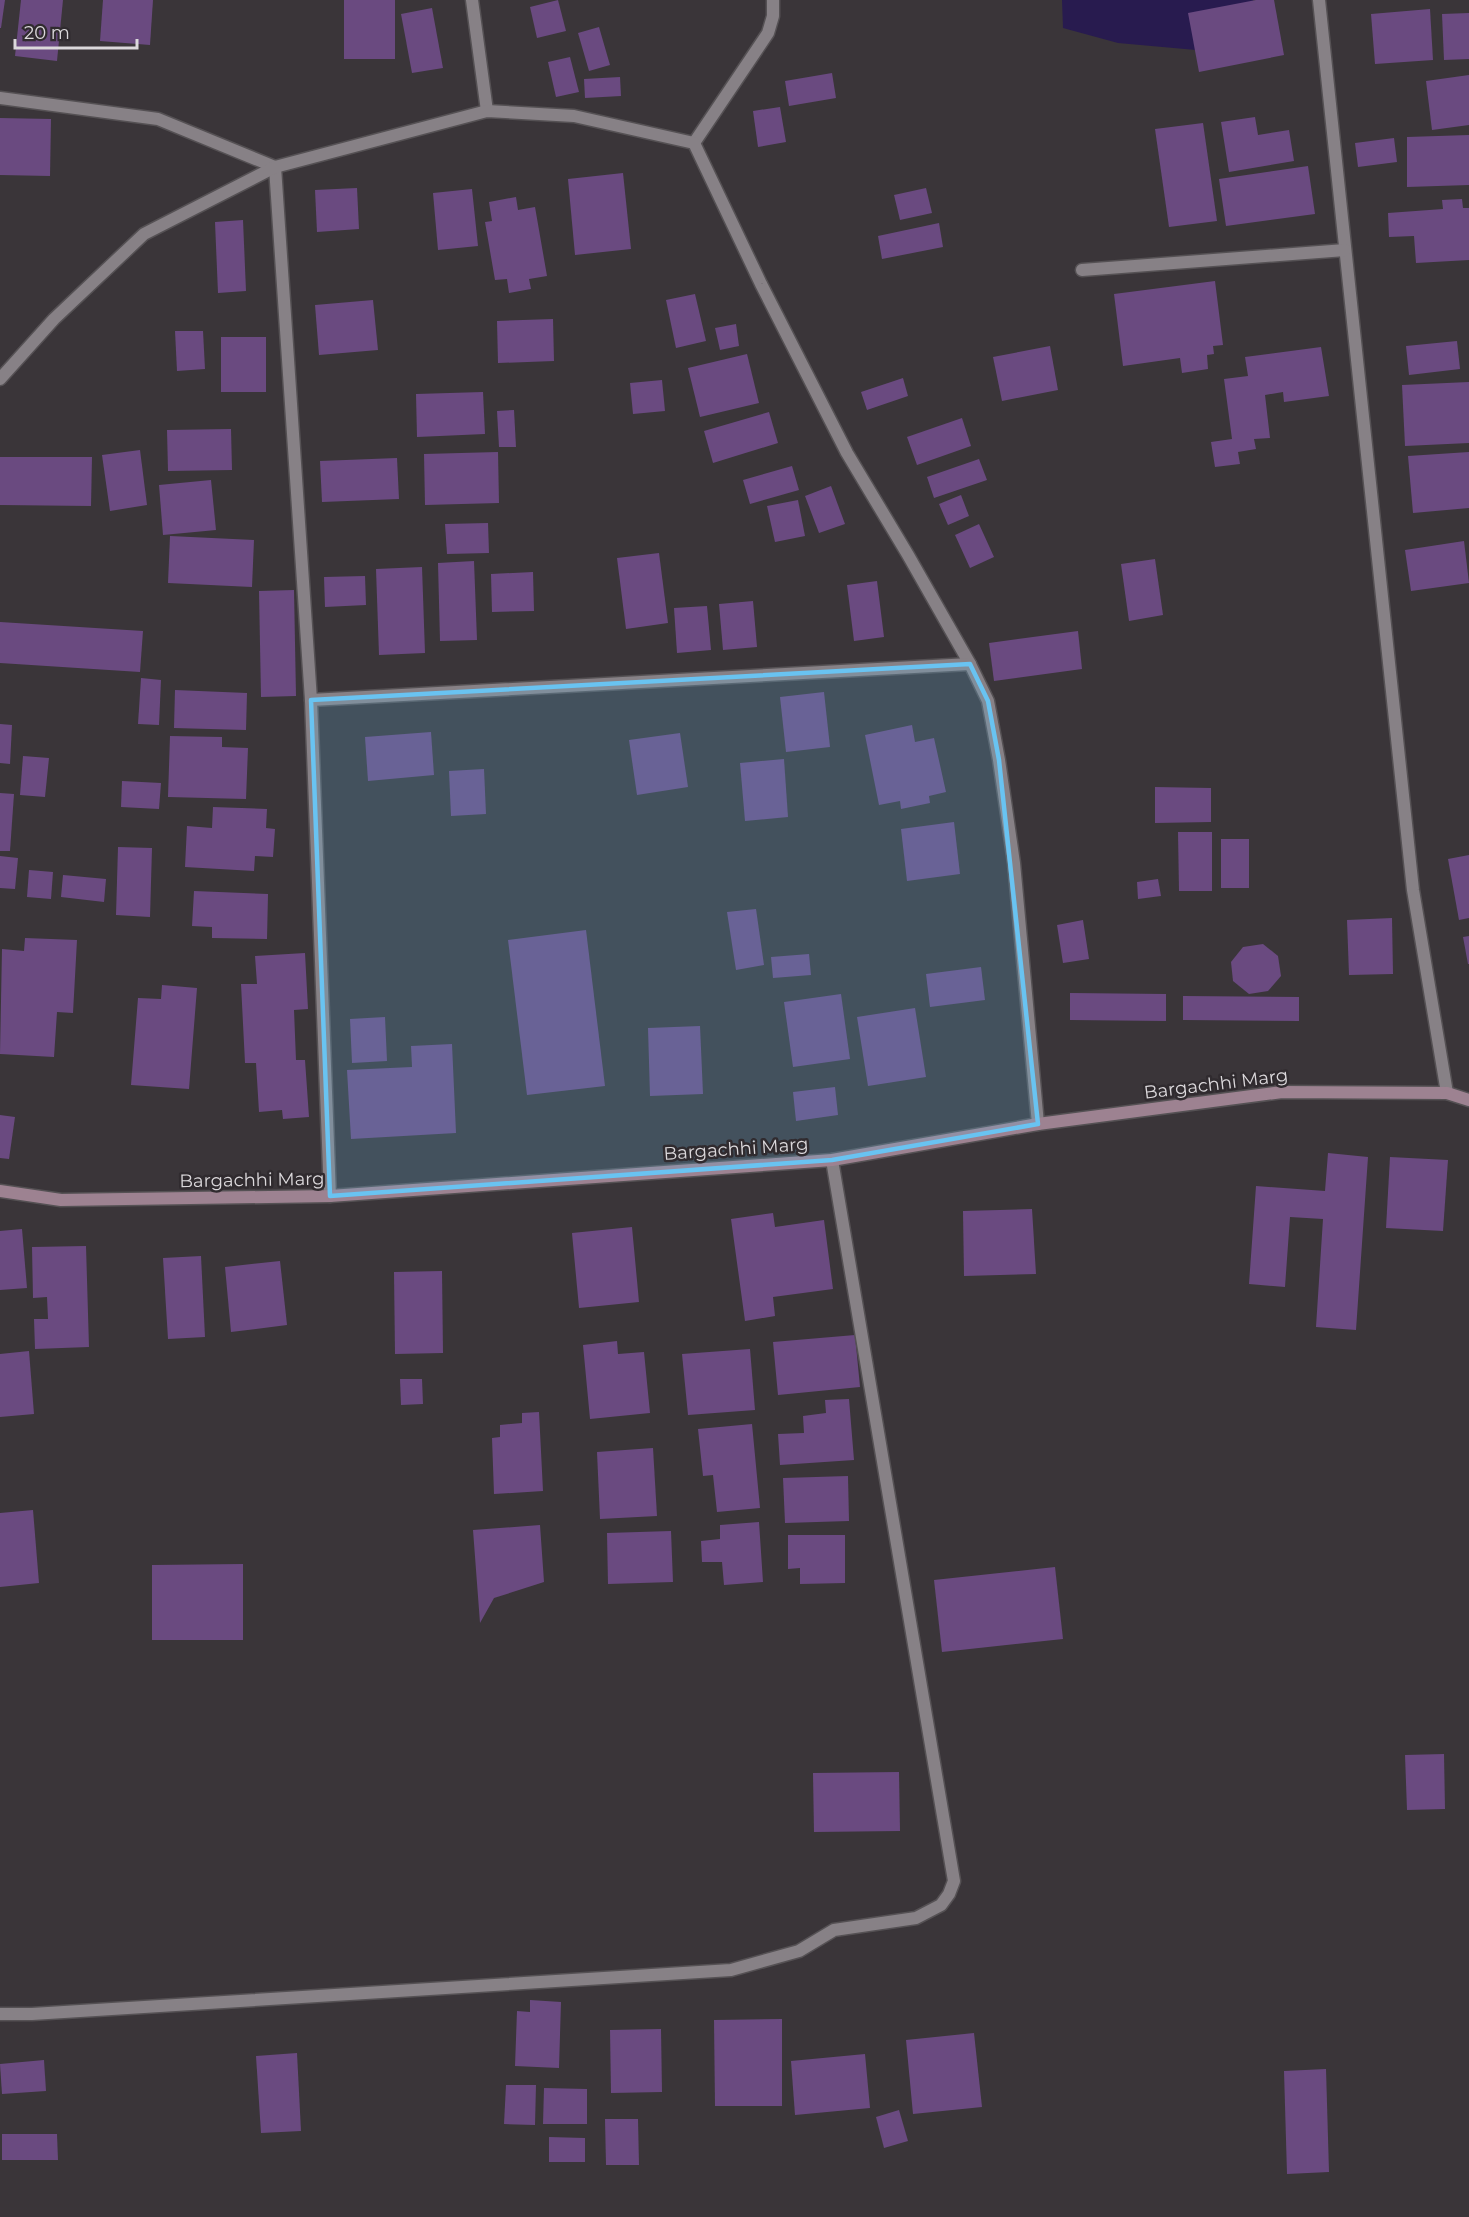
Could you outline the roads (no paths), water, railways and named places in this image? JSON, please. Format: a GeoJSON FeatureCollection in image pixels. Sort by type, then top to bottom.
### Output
{"type":"FeatureCollection","features":[{"type":"Feature","properties":{"kind":"street"},"geometry":{"type":"LineString","coordinates":[[472,0],[487,111]]}},
{"type":"Feature","properties":{"kind":"street"},"geometry":{"type":"LineString","coordinates":[[694,143],[768,33],[773,16],[773,0]]}},
{"type":"Feature","properties":{"kind":"street"},"geometry":{"type":"LineString","coordinates":[[1319,0],[1413,890],[1447,1094]]}},
{"type":"Feature","properties":{"kind":"street"},"geometry":{"type":"LineString","coordinates":[[0,98],[158,119],[275,167]]}},
{"type":"Feature","properties":{"kind":"street"},"geometry":{"type":"LineString","coordinates":[[0,379],[54,319],[144,234],[275,167],[487,111],[574,116],[694,143]]}},
{"type":"Feature","properties":{"kind":"street"},"geometry":{"type":"LineString","coordinates":[[694,143],[760,284],[847,453],[970,664],[988,701],[1014,863],[1038,1124]]}},
{"type":"Feature","properties":{"kind":"street"},"geometry":{"type":"LineString","coordinates":[[275,167],[311,700],[330,1197]]}},
{"type":"Feature","properties":{"kind":"street"},"geometry":{"type":"LineString","coordinates":[[1082,270],[1345,250]]}},
{"type":"Feature","properties":{"kind":"street"},"geometry":{"type":"LineString","coordinates":[[311,700],[970,664]]}},
{"type":"Feature","properties":{"kind":"street","name":"Bargachhi Marg"},"geometry":{"type":"LineString","coordinates":[[0,1191],[61,1200],[330,1197],[832,1160],[1038,1124],[1282,1092],[1447,1094],[1469,1100]]}},
{"type":"Feature","properties":{"kind":"street"},"geometry":{"type":"LineString","coordinates":[[0,2014],[32,2014],[731,1970],[799,1951],[834,1930],[916,1918],[941,1905],[954,1881],[832,1160]]}}]}
